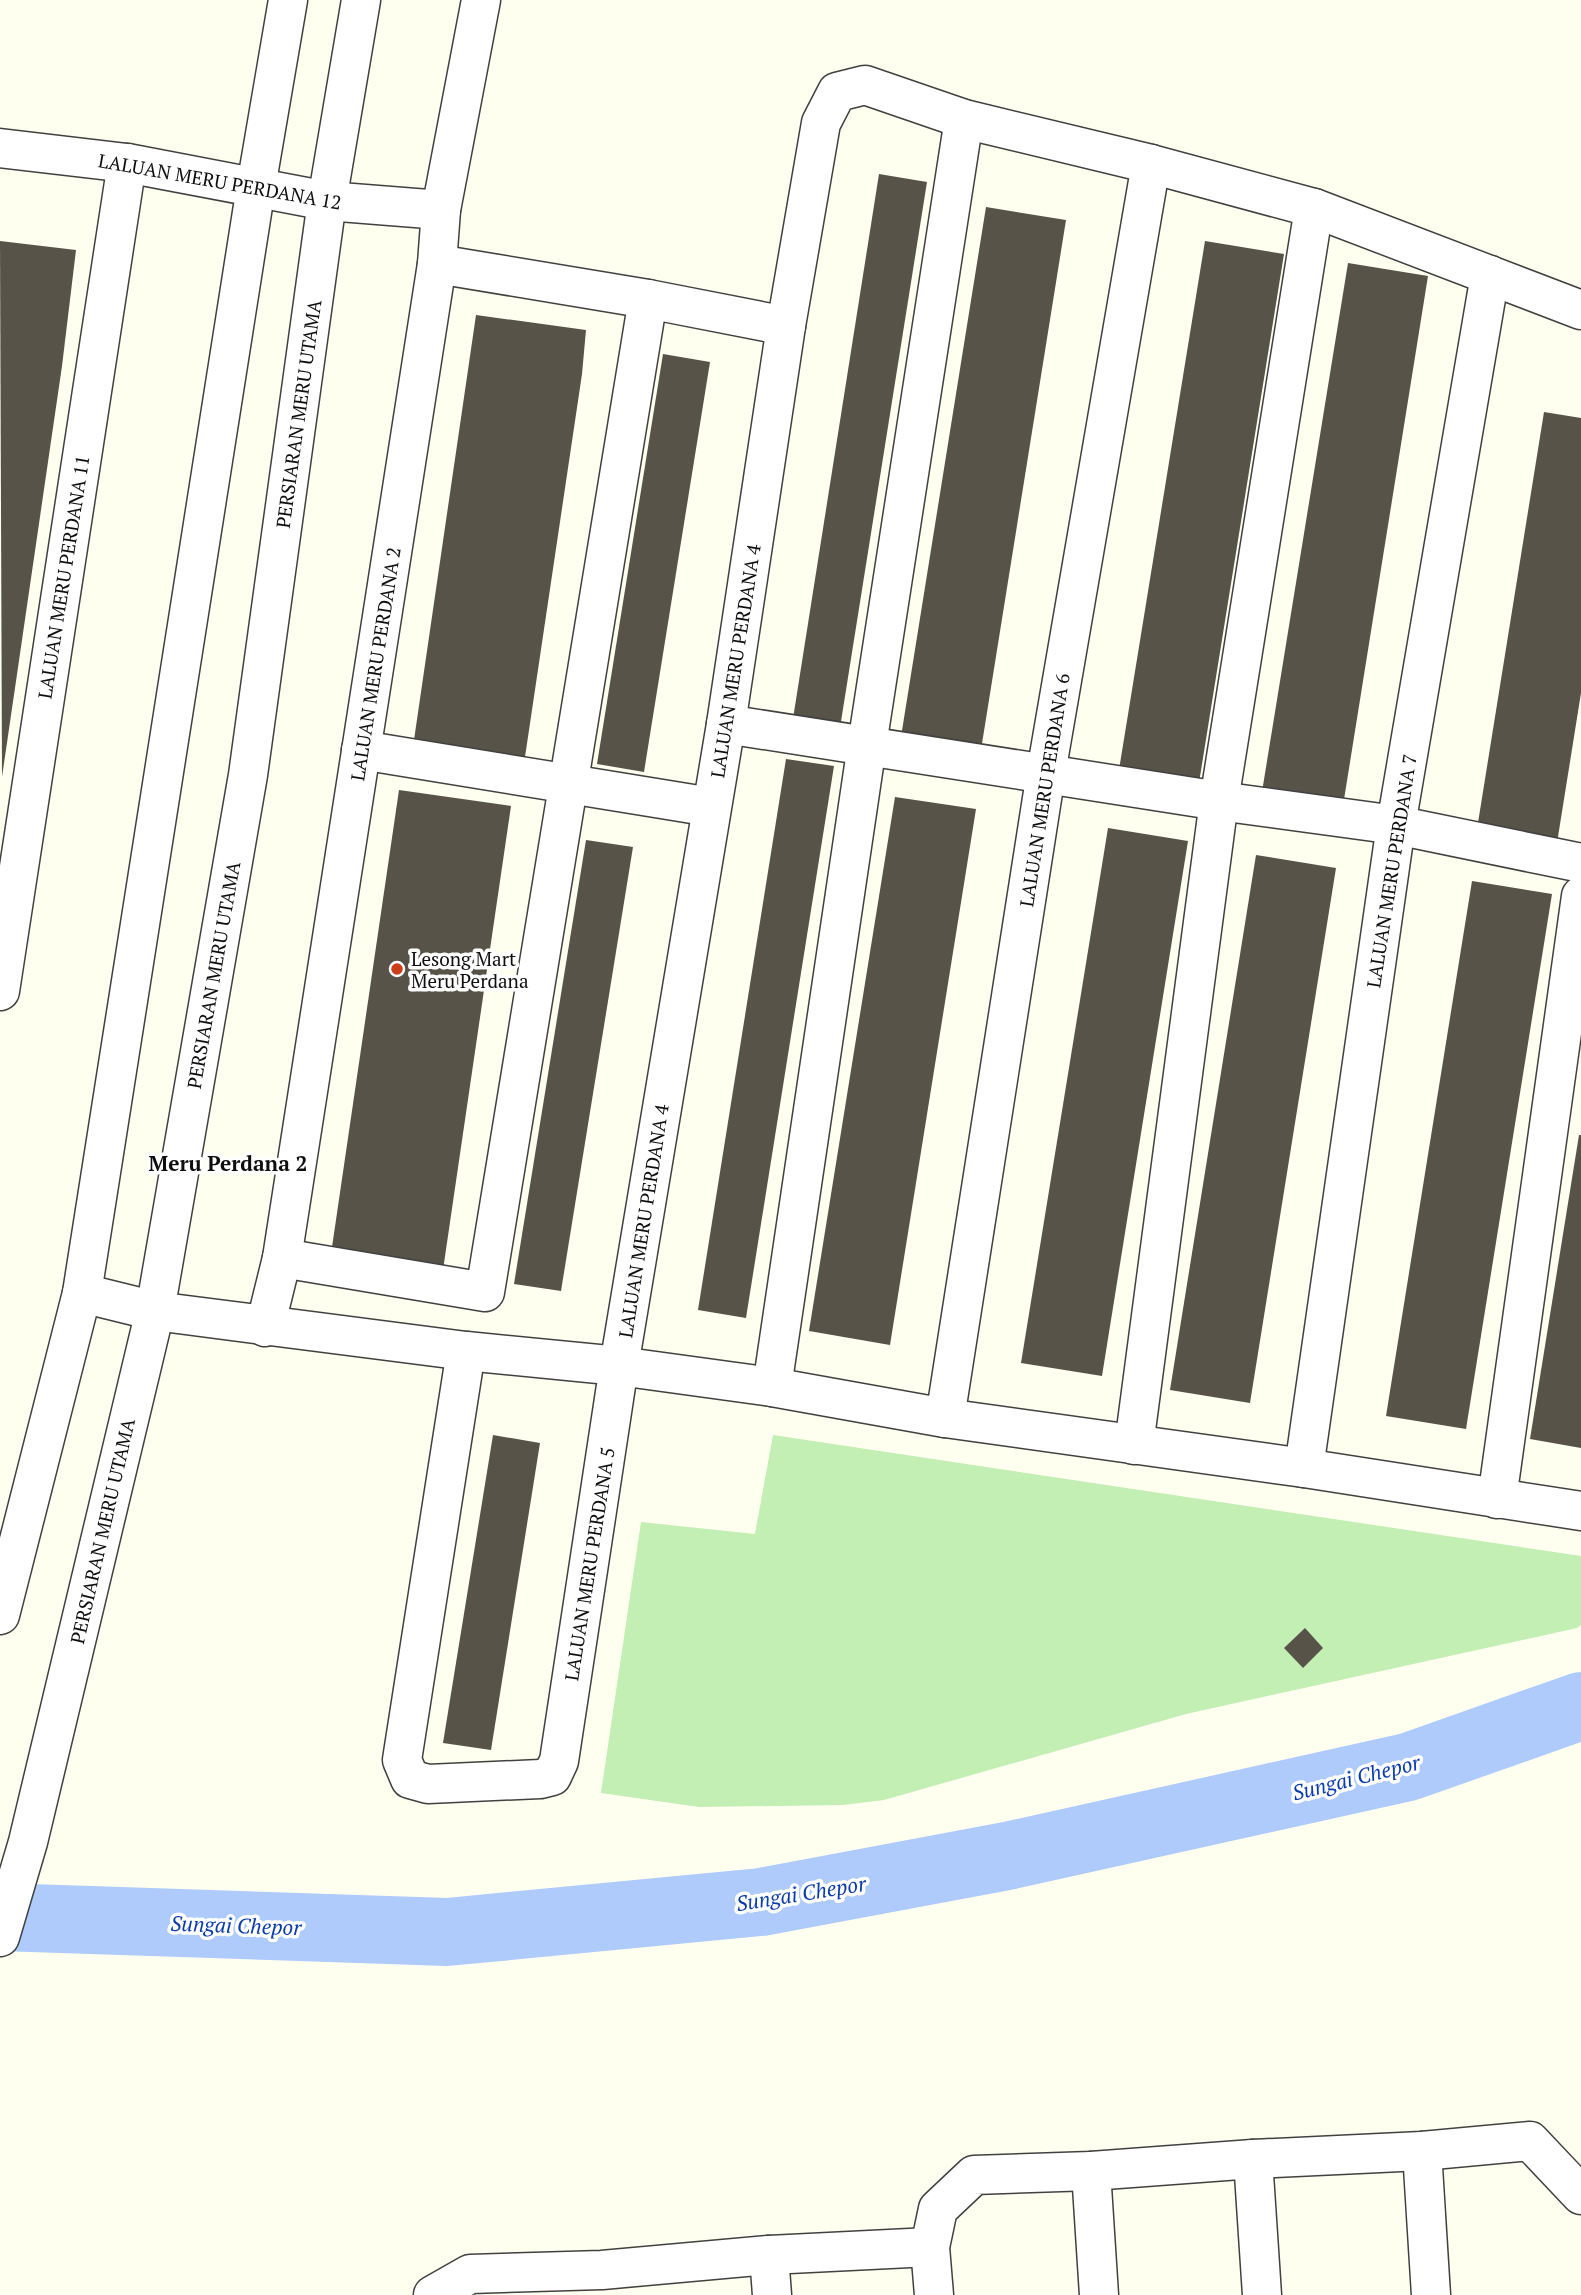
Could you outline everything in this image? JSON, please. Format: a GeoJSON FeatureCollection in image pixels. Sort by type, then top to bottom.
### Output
{"type":"FeatureCollection","features":[{"type":"Feature","properties":{"kind":"street"},"geometry":{"type":"LineString","coordinates":[[0,1615],[82,1293],[256,187],[288,0]]}},
{"type":"Feature","properties":{"kind":"street","name":"PERSIARAN MERU UTAMA"},"geometry":{"type":"LineString","coordinates":[[0,1937],[28,1842],[155,1311],[248,775],[327,201],[360,0]]}},
{"type":"Feature","properties":{"kind":"street","name":"LALUAN MERU PERDANA 2"},"geometry":{"type":"LineString","coordinates":[[265,1326],[282,1258],[437,264],[441,210],[481,0]]}},
{"type":"Feature","properties":{"kind":"street","name":"LALUAN MERU PERDANA 4"},"geometry":{"type":"LineString","coordinates":[[620,1366],[726,724],[786,326],[821,123],[837,92],[865,85],[964,119],[1151,164],[1314,208],[1581,310]]}},
{"type":"Feature","properties":{"kind":"street"},"geometry":{"type":"LineString","coordinates":[[772,1387],[867,745],[964,119]]}},
{"type":"Feature","properties":{"kind":"street","name":"LALUAN MERU PERDANA 12"},"geometry":{"type":"LineString","coordinates":[[0,148],[127,163],[327,201],[441,210]]}},
{"type":"Feature","properties":{"kind":"street","name":"LALUAN MERU PERDANA 11"},"geometry":{"type":"LineString","coordinates":[[2,969],[127,163]]}},
{"type":"Feature","properties":{"kind":"street","name":"LALUAN MERU PERDANA 6"},"geometry":{"type":"LineString","coordinates":[[945,1418],[1046,774],[1151,164]]}},
{"type":"Feature","properties":{"kind":"street"},"geometry":{"type":"LineString","coordinates":[[1134,1445],[1219,801],[1314,208]]}},
{"type":"Feature","properties":{"kind":"street"},"geometry":{"type":"LineString","coordinates":[[437,264],[648,299],[786,326]]}},
{"type":"Feature","properties":{"kind":"street","name":"LALUAN MERU PERDANA 7"},"geometry":{"type":"LineString","coordinates":[[1304,1468],[1396,825],[1490,275]]}},
{"type":"Feature","properties":{"kind":"street"},"geometry":{"type":"LineString","coordinates":[[282,1258],[485,1292],[648,299]]}},
{"type":"Feature","properties":{"kind":"street"},"geometry":{"type":"LineString","coordinates":[[726,724],[1219,801],[1396,825],[1581,863]]}},
{"type":"Feature","properties":{"kind":"street"},"geometry":{"type":"LineString","coordinates":[[361,750],[712,807]]}},
{"type":"Feature","properties":{"kind":"street"},"geometry":{"type":"LineString","coordinates":[[1497,1499],[1581,896]]}},
{"type":"Feature","properties":{"kind":"street"},"geometry":{"type":"LineString","coordinates":[[82,1293],[155,1311],[466,1351],[620,1366],[772,1387],[945,1418],[1304,1468],[1581,1511]]}},
{"type":"Feature","properties":{"kind":"street","name":"LALUAN MERU PERDANA 5"},"geometry":{"type":"LineString","coordinates":[[466,1351],[402,1760],[410,1779],[428,1784],[540,1779],[552,1776],[559,1761],[620,1366]]}},
{"type":"Feature","properties":{"kind":"street"},"geometry":{"type":"LineString","coordinates":[[933,2295],[930,2246],[938,2209],[974,2175],[1091,2171],[1422,2151],[1530,2141],[1581,2195]]}},
{"type":"Feature","properties":{"kind":"street"},"geometry":{"type":"LineString","coordinates":[[1422,2151],[1431,2295]]}},
{"type":"Feature","properties":{"kind":"street"},"geometry":{"type":"LineString","coordinates":[[1253,2160],[1262,2295]]}},
{"type":"Feature","properties":{"kind":"street"},"geometry":{"type":"LineString","coordinates":[[1091,2171],[1099,2295]]}},
{"type":"Feature","properties":{"kind":"street"},"geometry":{"type":"LineString","coordinates":[[438,2293],[470,2274],[603,2282],[769,2255],[930,2246]]}},
{"type":"Feature","properties":{"kind":"street"},"geometry":{"type":"LineString","coordinates":[[769,2255],[772,2295]]}},
{"type":"Feature","properties":{"kind":"green space"},"geometry":{"type":"Polygon","coordinates":[[[773,1435],[1581,1556],[1581,1625],[1186,1714],[884,1800],[843,1805],[699,1807],[601,1793],[641,1522],[755,1534],[773,1435]]]}},
{"type":"Feature","properties":{"kind":"building"},"geometry":{"type":"Polygon","coordinates":[[[879,174],[927,182],[839,734],[792,725],[879,174]]]}},
{"type":"Feature","properties":{"kind":"building"},"geometry":{"type":"Polygon","coordinates":[[[986,207],[1066,220],[980,756],[900,743],[986,207]]]}},
{"type":"Feature","properties":{"kind":"building"},"geometry":{"type":"Polygon","coordinates":[[[0,241],[76,250],[62,366],[2,777],[0,241]]]}},
{"type":"Feature","properties":{"kind":"building"},"geometry":{"type":"Polygon","coordinates":[[[1205,241],[1284,254],[1198,789],[1118,776],[1205,241]]]}},
{"type":"Feature","properties":{"kind":"building"},"geometry":{"type":"Polygon","coordinates":[[[1348,263],[1428,276],[1342,812],[1261,798],[1348,263]]]}},
{"type":"Feature","properties":{"kind":"building"},"geometry":{"type":"Polygon","coordinates":[[[476,315],[586,330],[582,374],[525,757],[414,740],[476,315]]]}},
{"type":"Feature","properties":{"kind":"building"},"geometry":{"type":"Polygon","coordinates":[[[663,354],[710,362],[644,772],[597,764],[663,354]]]}},
{"type":"Feature","properties":{"kind":"building"},"geometry":{"type":"Polygon","coordinates":[[[1544,412],[1581,418],[1581,693],[1557,843],[1477,829],[1544,412]]]}},
{"type":"Feature","properties":{"kind":"building"},"geometry":{"type":"Polygon","coordinates":[[[786,759],[834,766],[746,1318],[698,1310],[786,759]]]}},
{"type":"Feature","properties":{"kind":"building"},"geometry":{"type":"Polygon","coordinates":[[[399,790],[511,806],[443,1270],[331,1254],[399,790]]]}},
{"type":"Feature","properties":{"kind":"building"},"geometry":{"type":"Polygon","coordinates":[[[895,797],[976,809],[890,1345],[809,1331],[895,797]]]}},
{"type":"Feature","properties":{"kind":"building"},"geometry":{"type":"Polygon","coordinates":[[[1108,828],[1188,841],[1102,1376],[1021,1363],[1108,828]]]}},
{"type":"Feature","properties":{"kind":"building"},"geometry":{"type":"Polygon","coordinates":[[[586,840],[633,847],[561,1291],[514,1284],[586,840]]]}},
{"type":"Feature","properties":{"kind":"building"},"geometry":{"type":"Polygon","coordinates":[[[1256,855],[1336,868],[1250,1403],[1170,1390],[1256,855]]]}},
{"type":"Feature","properties":{"kind":"building"},"geometry":{"type":"Polygon","coordinates":[[[1472,881],[1552,894],[1466,1429],[1386,1416],[1472,881]]]}},
{"type":"Feature","properties":{"kind":"building"},"geometry":{"type":"Polygon","coordinates":[[[1581,1135],[1581,1448],[1530,1439],[1581,1135]]]}},
{"type":"Feature","properties":{"kind":"building"},"geometry":{"type":"Polygon","coordinates":[[[493,1435],[540,1443],[491,1750],[443,1743],[493,1435]]]}},
{"type":"Feature","properties":{"kind":"building"},"geometry":{"type":"Polygon","coordinates":[[[1305,1628],[1323,1648],[1303,1668],[1284,1648],[1305,1628]]]}},
{"type":"Feature","properties":{"kind":"waterway","name":"Sungai Chepor"},"geometry":{"type":"LineString","coordinates":[[0,1917],[447,1932],[761,1902],[1007,1856],[1408,1767],[1581,1706]]}},
{"type":"Feature","properties":{"kind":"place","name":"Lesong Mart Meru Perdana"},"geometry":{"type":"Point","coordinates":[397,969]}},
{"type":"Feature","properties":{"kind":"district","name":"Meru Perdana 2"},"geometry":{"type":"Point","coordinates":[228,1163]}}]}
